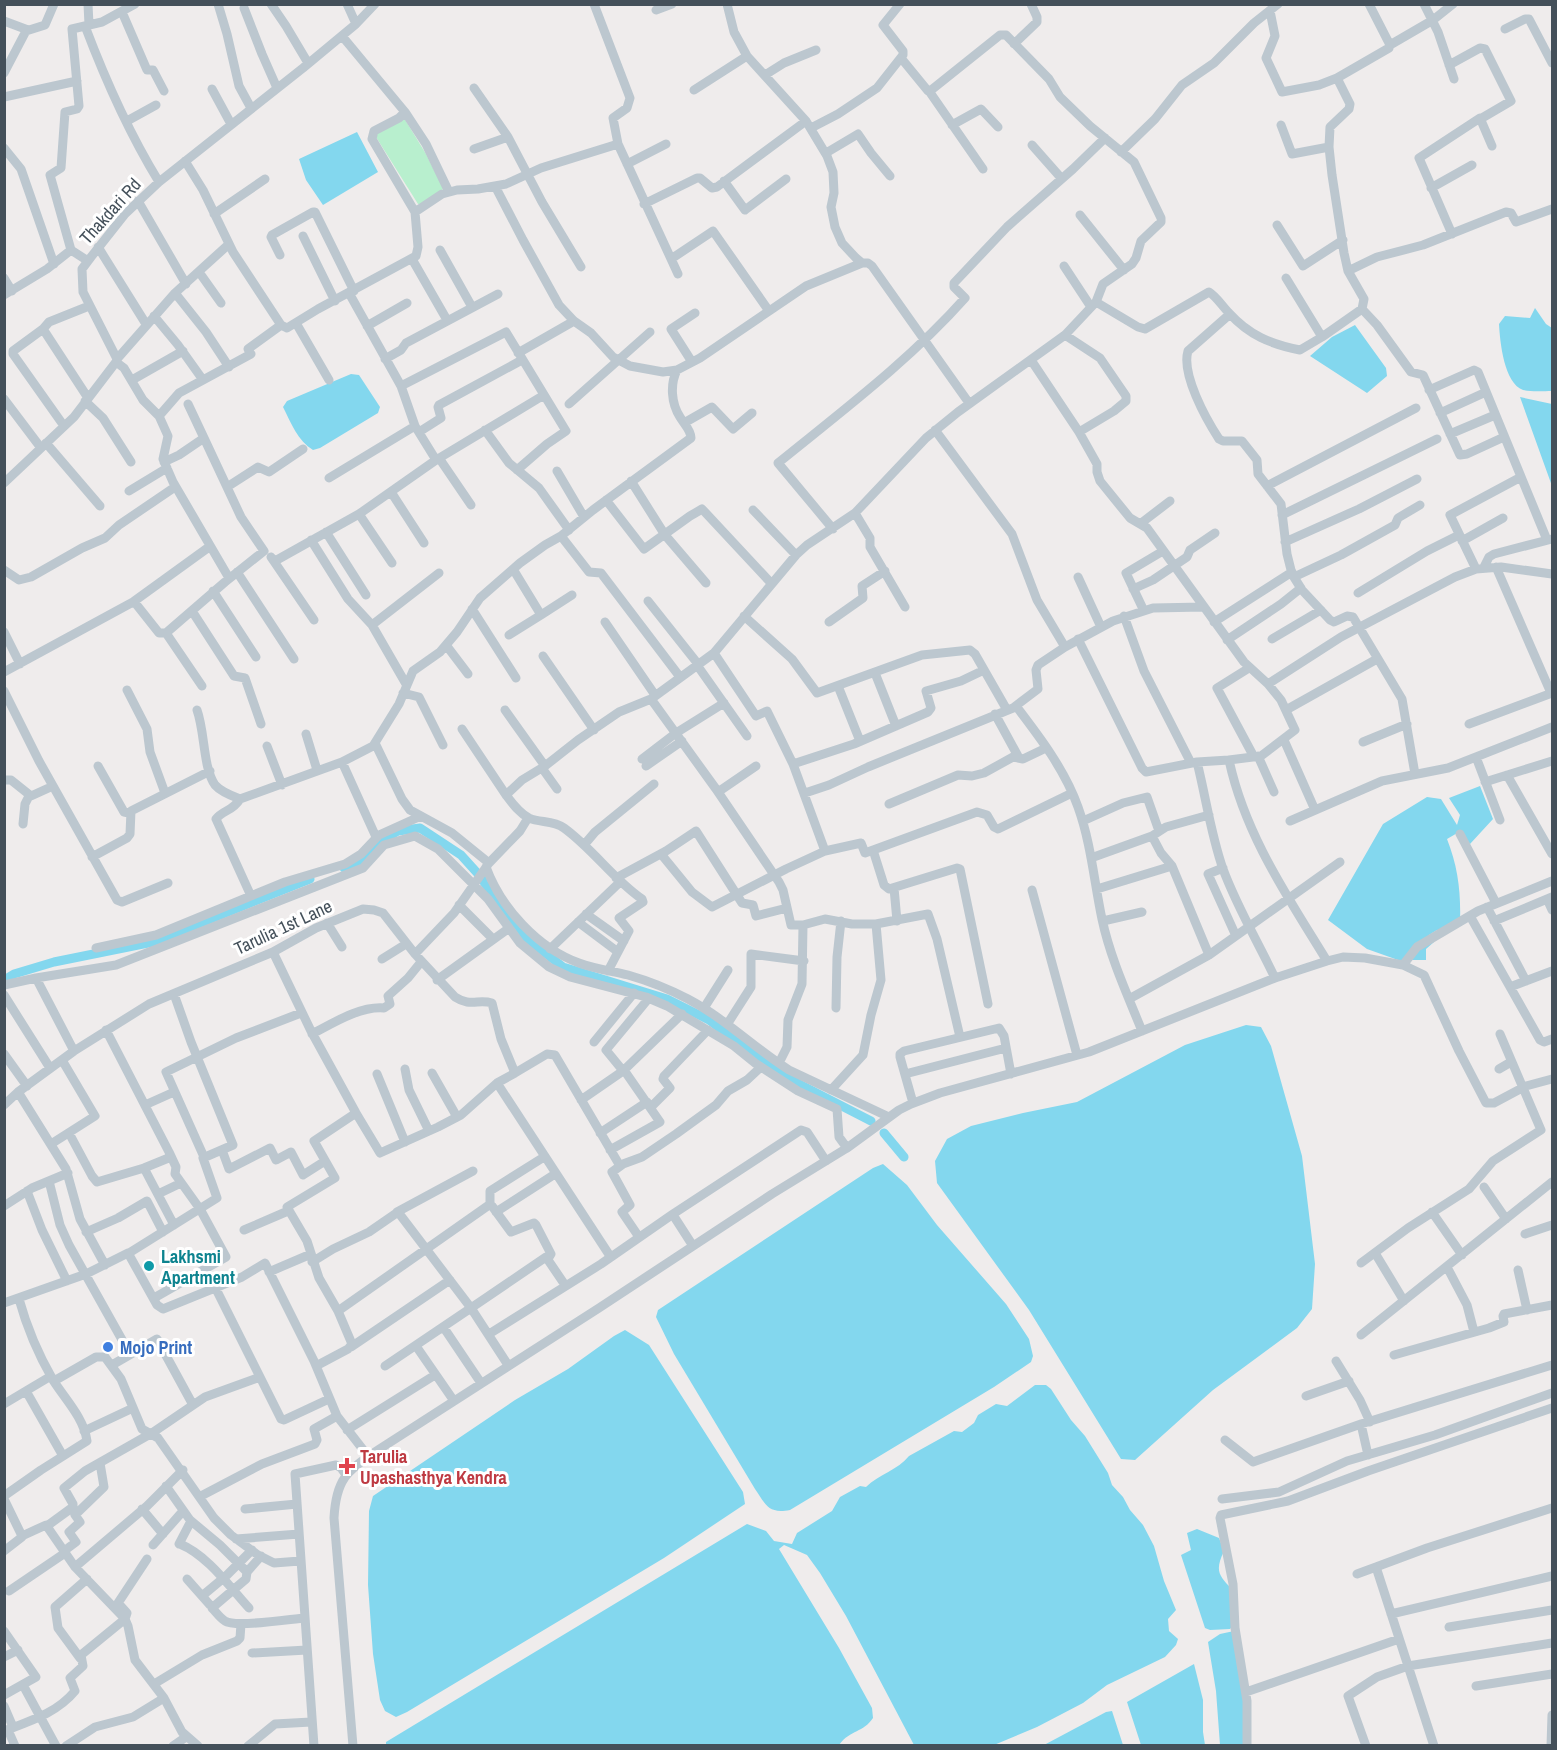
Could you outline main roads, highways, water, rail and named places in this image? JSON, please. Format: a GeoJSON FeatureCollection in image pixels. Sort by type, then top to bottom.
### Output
{"type":"FeatureCollection","features":[{"type":"Feature","properties":{"kind":"water"},"geometry":{"type":"Polygon","coordinates":[[[357,132],[378,172],[323,205],[306,180],[299,159],[357,132]]]}},
{"type":"Feature","properties":{"kind":"water"},"geometry":{"type":"Polygon","coordinates":[[[1535,308],[1546,324],[1552,328],[1552,391],[1523,390],[1511,379],[1504,361],[1499,324],[1505,316],[1530,318],[1535,308]]]}},
{"type":"Feature","properties":{"kind":"water"},"geometry":{"type":"Polygon","coordinates":[[[1355,325],[1386,368],[1387,376],[1367,393],[1310,356],[1332,337],[1355,325]]]}},
{"type":"Feature","properties":{"kind":"water"},"geometry":{"type":"Polygon","coordinates":[[[351,374],[359,375],[380,407],[378,413],[313,450],[299,437],[283,407],[287,401],[351,374]]]}},
{"type":"Feature","properties":{"kind":"water"},"geometry":{"type":"Polygon","coordinates":[[[1520,397],[1552,404],[1552,486],[1520,397]]]}},
{"type":"Feature","properties":{"kind":"water"},"geometry":{"type":"Polygon","coordinates":[[[1480,786],[1493,819],[1470,844],[1459,832],[1447,839],[1458,880],[1460,922],[1442,936],[1437,930],[1429,935],[1434,942],[1426,949],[1426,960],[1398,960],[1367,949],[1328,920],[1383,824],[1427,797],[1441,799],[1457,825],[1460,815],[1449,798],[1480,786]]]}},
{"type":"Feature","properties":{"kind":"water"},"geometry":{"type":"Polygon","coordinates":[[[1246,1025],[1261,1027],[1271,1046],[1302,1156],[1315,1264],[1312,1309],[1297,1328],[1213,1390],[1135,1460],[1121,1459],[1029,1310],[937,1183],[935,1161],[947,1139],[971,1126],[1077,1102],[1185,1045],[1246,1025]]]}},
{"type":"Feature","properties":{"kind":"water"},"geometry":{"type":"Polygon","coordinates":[[[883,1164],[907,1185],[937,1225],[1006,1304],[1029,1339],[1033,1356],[1031,1362],[994,1387],[790,1510],[777,1511],[765,1504],[755,1489],[674,1354],[656,1317],[658,1310],[873,1168],[883,1164]]]}},
{"type":"Feature","properties":{"kind":"water"},"geometry":{"type":"Polygon","coordinates":[[[625,1330],[649,1345],[743,1492],[745,1504],[664,1558],[407,1712],[396,1717],[385,1711],[380,1700],[373,1654],[368,1585],[369,1511],[373,1496],[515,1400],[568,1369],[625,1330]]]}},
{"type":"Feature","properties":{"kind":"water"},"geometry":{"type":"Polygon","coordinates":[[[1035,1385],[1046,1385],[1051,1389],[1071,1420],[1085,1436],[1108,1473],[1112,1485],[1143,1525],[1154,1546],[1164,1581],[1176,1610],[1168,1619],[1169,1631],[1178,1639],[1176,1645],[1165,1657],[1107,1685],[1083,1703],[1037,1727],[994,1745],[914,1745],[846,1616],[820,1573],[807,1555],[784,1545],[779,1549],[839,1648],[872,1708],[873,1718],[869,1723],[848,1736],[839,1745],[386,1745],[386,1742],[747,1524],[766,1531],[774,1541],[792,1544],[797,1533],[832,1511],[840,1497],[860,1486],[866,1487],[909,1456],[954,1431],[962,1432],[974,1423],[978,1415],[996,1404],[1007,1406],[1035,1385]]]}},
{"type":"Feature","properties":{"kind":"water"},"geometry":{"type":"Polygon","coordinates":[[[1197,1529],[1219,1538],[1224,1551],[1219,1563],[1219,1572],[1232,1589],[1234,1624],[1230,1629],[1205,1628],[1181,1555],[1191,1550],[1187,1533],[1197,1529]]]}},
{"type":"Feature","properties":{"kind":"water"},"geometry":{"type":"Polygon","coordinates":[[[1234,1631],[1245,1714],[1244,1745],[1220,1745],[1216,1691],[1208,1642],[1220,1634],[1234,1631]]]}},
{"type":"Feature","properties":{"kind":"water"},"geometry":{"type":"Polygon","coordinates":[[[1194,1664],[1203,1700],[1205,1745],[1141,1745],[1127,1702],[1194,1664]]]}},
{"type":"Feature","properties":{"kind":"water"},"geometry":{"type":"Polygon","coordinates":[[[1112,1711],[1123,1745],[1044,1745],[1106,1712],[1112,1711]]]}},
{"type":"Feature","properties":{"kind":"waterway"},"geometry":{"type":"LineString","coordinates":[[344,868],[363,860],[378,843],[398,831],[420,828],[461,855],[480,876],[516,930],[563,967],[667,999],[709,1020],[765,1063],[799,1084],[871,1121]]}},
{"type":"Feature","properties":{"kind":"waterway"},"geometry":{"type":"LineString","coordinates":[[4,980],[14,974],[54,962],[153,942],[310,879]]}},
{"type":"Feature","properties":{"kind":"waterway"},"geometry":{"type":"LineString","coordinates":[[884,1133],[904,1157]]}},
{"type":"Feature","properties":{"kind":"place","name":"Lakhsmi Apartment"},"geometry":{"type":"Point","coordinates":[149,1266]}},
{"type":"Feature","properties":{"kind":"place","name":"Mojo Print"},"geometry":{"type":"Point","coordinates":[108,1347]}},
{"type":"Feature","properties":{"kind":"place","name":"Tarulia Upashasthya Kendra"},"geometry":{"type":"Point","coordinates":[347,1466]}}]}
